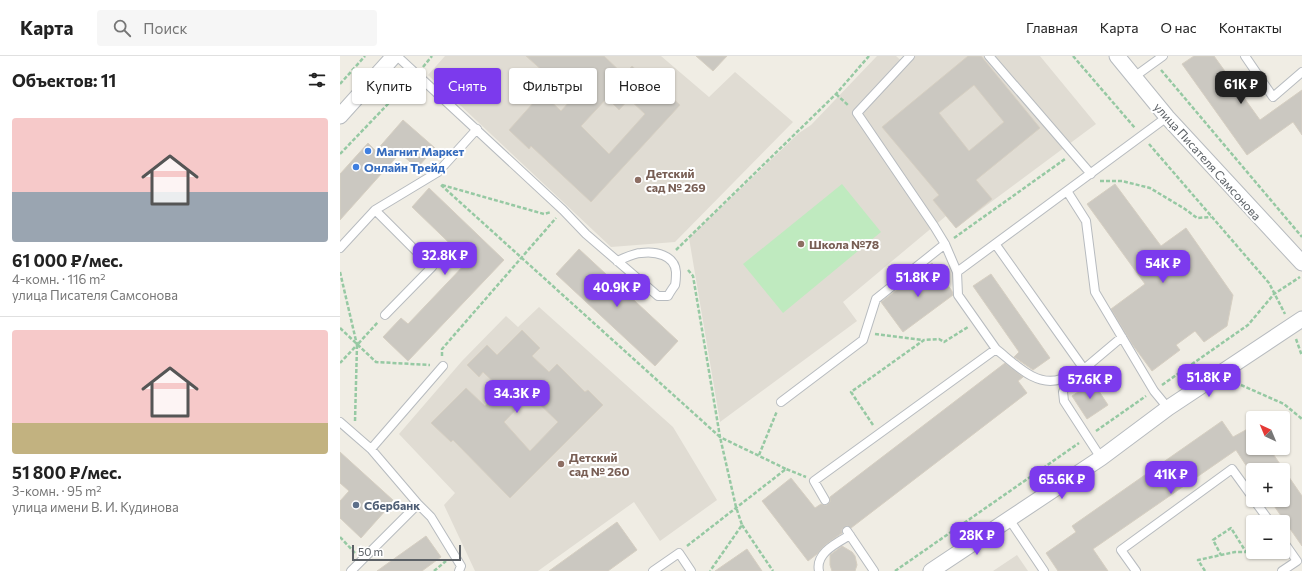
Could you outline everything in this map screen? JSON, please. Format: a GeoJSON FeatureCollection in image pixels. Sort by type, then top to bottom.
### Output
{"type":"FeatureCollection","features":[{"type":"Feature","properties":{"kind":"street"},"geometry":{"type":"LineString","coordinates":[[340,116],[396,56]]}},
{"type":"Feature","properties":{"kind":"street","name":"улица Писателя Самсонова"},"geometry":{"type":"LineString","coordinates":[[1117,56],[1167,117],[1302,263]]}},
{"type":"Feature","properties":{"kind":"street"},"geometry":{"type":"LineString","coordinates":[[931,571],[1101,458],[1168,408],[1297,323]]}},
{"type":"Feature","properties":{"kind":"lane"},"geometry":{"type":"LineString","coordinates":[[396,56],[409,68]]}},
{"type":"Feature","properties":{"kind":"lane"},"geometry":{"type":"LineString","coordinates":[[910,56],[857,113],[945,244],[958,272],[958,295],[996,349],[1025,372],[1040,380],[1060,380],[1084,369],[1122,337]]}},
{"type":"Feature","properties":{"kind":"lane"},"geometry":{"type":"LineString","coordinates":[[989,56],[1091,174]]}},
{"type":"Feature","properties":{"kind":"lane"},"geometry":{"type":"LineString","coordinates":[[1134,77],[1163,56]]}},
{"type":"Feature","properties":{"kind":"lane"},"geometry":{"type":"LineString","coordinates":[[1245,56],[1273,97],[1302,72]]}},
{"type":"Feature","properties":{"kind":"lane"},"geometry":{"type":"LineString","coordinates":[[426,83],[478,129],[586,234],[617,261],[658,296],[668,296],[675,284],[676,268],[670,259],[664,255],[640,253],[617,261]]}},
{"type":"Feature","properties":{"kind":"lane"},"geometry":{"type":"LineString","coordinates":[[958,272],[1167,117]]}},
{"type":"Feature","properties":{"kind":"lane"},"geometry":{"type":"LineString","coordinates":[[340,248],[375,210],[438,172],[478,129]]}},
{"type":"Feature","properties":{"kind":"lane"},"geometry":{"type":"LineString","coordinates":[[1068,191],[1086,221],[1095,292],[1154,391],[1168,408]]}},
{"type":"Feature","properties":{"kind":"lane"},"geometry":{"type":"LineString","coordinates":[[375,210],[432,266],[385,315]]}},
{"type":"Feature","properties":{"kind":"lane"},"geometry":{"type":"LineString","coordinates":[[781,402],[863,340],[876,299],[945,244]]}},
{"type":"Feature","properties":{"kind":"lane"},"geometry":{"type":"LineString","coordinates":[[996,245],[1084,369]]}},
{"type":"Feature","properties":{"kind":"lane"},"geometry":{"type":"LineString","coordinates":[[825,500],[814,481],[996,349]]}},
{"type":"Feature","properties":{"kind":"lane"},"geometry":{"type":"LineString","coordinates":[[371,449],[443,366]]}},
{"type":"Feature","properties":{"kind":"lane"},"geometry":{"type":"LineString","coordinates":[[1070,375],[1063,392],[1064,401],[1101,458]]}},
{"type":"Feature","properties":{"kind":"lane"},"geometry":{"type":"LineString","coordinates":[[340,422],[371,449],[418,504],[432,517],[461,566],[459,571]]}},
{"type":"Feature","properties":{"kind":"lane"},"geometry":{"type":"LineString","coordinates":[[1136,571],[1121,550],[1232,469],[1246,488]]}},
{"type":"Feature","properties":{"kind":"lane"},"geometry":{"type":"LineString","coordinates":[[351,571],[418,504]]}},
{"type":"Feature","properties":{"kind":"lane"},"geometry":{"type":"LineString","coordinates":[[1009,519],[1044,571]]}},
{"type":"Feature","properties":{"kind":"lane"},"geometry":{"type":"LineString","coordinates":[[819,571],[819,562],[823,553],[848,533],[874,571]]}},
{"type":"Feature","properties":{"kind":"lane"},"geometry":{"type":"LineString","coordinates":[[1282,571],[1297,561],[1290,551]]}},
{"type":"Feature","properties":{"kind":"lane"},"geometry":{"type":"LineString","coordinates":[[653,571],[679,552],[691,571]]}},
{"type":"Feature","properties":{"kind":"path"},"geometry":{"type":"LineString","coordinates":[[340,84],[365,56]]}},
{"type":"Feature","properties":{"kind":"path"},"geometry":{"type":"LineString","coordinates":[[421,68],[432,56]]}},
{"type":"Feature","properties":{"kind":"path"},"geometry":{"type":"LineString","coordinates":[[664,255],[673,253],[836,94],[870,56]]}},
{"type":"Feature","properties":{"kind":"path"},"geometry":{"type":"LineString","coordinates":[[1073,56],[1269,282],[1274,294],[1297,323],[1302,356]]}},
{"type":"Feature","properties":{"kind":"path"},"geometry":{"type":"LineString","coordinates":[[1154,62],[1302,237]]}},
{"type":"Feature","properties":{"kind":"path"},"geometry":{"type":"LineString","coordinates":[[836,94],[857,113]]}},
{"type":"Feature","properties":{"kind":"path"},"geometry":{"type":"LineString","coordinates":[[340,154],[388,104]]}},
{"type":"Feature","properties":{"kind":"path"},"geometry":{"type":"LineString","coordinates":[[945,244],[1073,153]]}},
{"type":"Feature","properties":{"kind":"path"},"geometry":{"type":"LineString","coordinates":[[426,180],[544,214],[563,210]]}},
{"type":"Feature","properties":{"kind":"path"},"geometry":{"type":"LineString","coordinates":[[1081,181],[1122,181],[1150,188],[1197,218],[1212,218]]}},
{"type":"Feature","properties":{"kind":"path"},"geometry":{"type":"LineString","coordinates":[[441,185],[720,437],[814,481]]}},
{"type":"Feature","properties":{"kind":"path"},"geometry":{"type":"LineString","coordinates":[[340,328],[376,362],[443,366],[442,349],[563,210]]}},
{"type":"Feature","properties":{"kind":"path"},"geometry":{"type":"LineString","coordinates":[[683,265],[694,276],[720,437],[736,507],[742,525],[774,571]]}},
{"type":"Feature","properties":{"kind":"path"},"geometry":{"type":"LineString","coordinates":[[340,272],[357,345],[354,435]]}},
{"type":"Feature","properties":{"kind":"path"},"geometry":{"type":"LineString","coordinates":[[894,571],[1248,326],[1274,294],[1302,275]]}},
{"type":"Feature","properties":{"kind":"path"},"geometry":{"type":"LineString","coordinates":[[340,363],[385,315]]}},
{"type":"Feature","properties":{"kind":"path"},"geometry":{"type":"LineString","coordinates":[[866,333],[924,340],[939,339],[944,342],[976,321]]}},
{"type":"Feature","properties":{"kind":"path"},"geometry":{"type":"LineString","coordinates":[[879,433],[851,392],[924,340]]}},
{"type":"Feature","properties":{"kind":"path"},"geometry":{"type":"LineString","coordinates":[[1241,385],[1284,404],[1302,418]]}},
{"type":"Feature","properties":{"kind":"path"},"geometry":{"type":"LineString","coordinates":[[759,455],[781,402]]}},
{"type":"Feature","properties":{"kind":"path"},"geometry":{"type":"LineString","coordinates":[[679,552],[786,469]]}},
{"type":"Feature","properties":{"kind":"path"},"geometry":{"type":"LineString","coordinates":[[710,571],[742,525]]}},
{"type":"Feature","properties":{"kind":"path"},"geometry":{"type":"LineString","coordinates":[[1205,571],[1198,560],[1235,552],[1246,552],[1231,528],[1213,540],[1221,555]]}},
{"type":"Feature","properties":{"kind":"shaded area","name":"Детский сад № 269"},"geometry":{"type":"Polygon","coordinates":[[[445,56],[661,56],[709,97],[735,72],[793,122],[675,242],[611,247],[459,104],[501,104],[501,68],[434,68],[445,56]]]}},
{"type":"Feature","properties":{"kind":"shaded area","name":"Школа №78"},"geometry":{"type":"Polygon","coordinates":[[[877,56],[896,56],[906,65],[914,56],[1040,56],[1096,124],[956,228],[946,216],[843,302],[857,321],[720,422],[689,238],[799,133],[811,125],[877,56]]]}},
{"type":"Feature","properties":{"kind":"shaded area","name":"Детский сад № 269"},"geometry":{"type":"Polygon","coordinates":[[[434,68],[434,81],[428,75],[434,68]]]}},
{"type":"Feature","properties":{"kind":"shaded area","name":"Детский сад № 260"},"geometry":{"type":"Polygon","coordinates":[[[539,307],[673,427],[717,500],[660,541],[634,502],[538,571],[475,571],[444,505],[455,493],[399,434],[462,361],[506,316],[518,327],[539,307]]]}},
{"type":"Feature","properties":{"kind":"shaded area"},"geometry":{"type":"Polygon","coordinates":[[[1017,555],[1028,571],[993,571],[1017,555]]]}},
{"type":"Feature","properties":{"kind":"green space"},"geometry":{"type":"Polygon","coordinates":[[[842,184],[881,232],[783,313],[743,264],[842,184]]]}},
{"type":"Feature","properties":{"kind":"building"},"geometry":{"type":"Polygon","coordinates":[[[526,56],[604,56],[617,68],[605,68],[605,100],[581,126],[609,154],[645,114],[634,104],[675,104],[675,101],[680,105],[591,202],[531,146],[529,149],[509,130],[532,104],[554,104],[561,111],[567,104],[597,104],[597,68],[539,68],[526,56]]]}},
{"type":"Feature","properties":{"kind":"building"},"geometry":{"type":"Polygon","coordinates":[[[696,56],[727,56],[713,71],[696,56]]]}},
{"type":"Feature","properties":{"kind":"building"},"geometry":{"type":"Polygon","coordinates":[[[968,56],[981,56],[1040,128],[976,180],[992,199],[956,228],[933,200],[939,195],[882,127],[968,56]],[[974,85],[939,113],[969,151],[1004,122],[974,85]]]}},
{"type":"Feature","properties":{"kind":"building"},"geometry":{"type":"Polygon","coordinates":[[[1194,56],[1214,56],[1260,120],[1302,90],[1302,135],[1293,122],[1247,155],[1182,64],[1194,56]]]}},
{"type":"Feature","properties":{"kind":"building"},"geometry":{"type":"Polygon","coordinates":[[[613,104],[624,104],[619,110],[613,104]]]}},
{"type":"Feature","properties":{"kind":"building"},"geometry":{"type":"Polygon","coordinates":[[[403,120],[435,148],[417,168],[400,153],[340,220],[340,174],[368,143],[376,151],[403,120]]]}},
{"type":"Feature","properties":{"kind":"building"},"geometry":{"type":"Polygon","coordinates":[[[1115,184],[1161,246],[1186,228],[1233,295],[1227,326],[1204,342],[1195,331],[1176,345],[1180,350],[1152,371],[1132,344],[1111,309],[1145,284],[1087,204],[1115,184]]]}},
{"type":"Feature","properties":{"kind":"building"},"geometry":{"type":"Polygon","coordinates":[[[429,188],[504,260],[408,361],[383,337],[401,318],[408,324],[468,261],[412,207],[429,188]]]}},
{"type":"Feature","properties":{"kind":"building"},"geometry":{"type":"Polygon","coordinates":[[[579,249],[678,341],[655,366],[556,274],[579,249]]]}},
{"type":"Feature","properties":{"kind":"building"},"geometry":{"type":"Polygon","coordinates":[[[932,263],[952,291],[953,295],[903,332],[881,302],[932,263]]]}},
{"type":"Feature","properties":{"kind":"building"},"geometry":{"type":"Polygon","coordinates":[[[991,274],[1050,358],[1033,370],[1014,357],[1019,352],[973,286],[991,274]]]}},
{"type":"Feature","properties":{"kind":"building"},"geometry":{"type":"Polygon","coordinates":[[[522,330],[540,348],[532,356],[549,372],[557,364],[585,392],[588,390],[603,405],[510,498],[453,440],[451,442],[431,423],[466,388],[485,406],[501,389],[483,372],[479,377],[467,365],[487,345],[497,355],[522,330]],[[530,395],[504,422],[530,451],[558,422],[530,395]]]}},
{"type":"Feature","properties":{"kind":"building"},"geometry":{"type":"Polygon","coordinates":[[[1005,363],[1023,377],[1018,381],[1027,393],[851,528],[847,526],[844,527],[842,529],[842,533],[825,545],[808,561],[762,501],[791,478],[815,508],[821,504],[827,505],[830,502],[830,497],[1005,363]]]}},
{"type":"Feature","properties":{"kind":"building"},"geometry":{"type":"Polygon","coordinates":[[[1093,382],[1108,405],[1087,419],[1072,396],[1093,382]]]}},
{"type":"Feature","properties":{"kind":"building"},"geometry":{"type":"Polygon","coordinates":[[[1222,421],[1233,437],[1246,430],[1246,455],[1274,455],[1279,463],[1246,463],[1246,465],[1236,450],[1093,549],[1108,571],[1058,571],[1046,553],[1076,532],[1072,526],[1222,421]]]}},
{"type":"Feature","properties":{"kind":"building"},"geometry":{"type":"Polygon","coordinates":[[[340,452],[394,501],[361,538],[340,518],[340,501],[349,491],[340,483],[340,452]]]}},
{"type":"Feature","properties":{"kind":"building"},"geometry":{"type":"Polygon","coordinates":[[[1290,479],[1302,496],[1302,546],[1290,529],[1290,515],[1280,515],[1275,507],[1290,507],[1290,479]]]}},
{"type":"Feature","properties":{"kind":"building"},"geometry":{"type":"Polygon","coordinates":[[[617,522],[637,550],[608,571],[549,571],[617,522]]]}},
{"type":"Feature","properties":{"kind":"building"},"geometry":{"type":"Polygon","coordinates":[[[426,536],[441,557],[422,571],[377,571],[426,536]]]}},
{"type":"Feature","properties":{"kind":"building"},"geometry":{"type":"Polygon","coordinates":[[[842,546],[852,552],[855,556],[857,565],[855,571],[832,571],[830,565],[830,555],[842,546]]]}},
{"type":"Feature","properties":{"kind":"building"},"geometry":{"type":"Polygon","coordinates":[[[747,549],[762,571],[715,571],[747,549]]]}},
{"type":"Feature","properties":{"kind":"place","name":"Магнит Маркет"},"geometry":{"type":"Point","coordinates":[368,151]}},
{"type":"Feature","properties":{"kind":"place","name":"Онлайн Трейд"},"geometry":{"type":"Point","coordinates":[356,167]}},
{"type":"Feature","properties":{"kind":"place","name":"Детский сад № 269"},"geometry":{"type":"Point","coordinates":[638,180]}},
{"type":"Feature","properties":{"kind":"place","name":"Школа №78"},"geometry":{"type":"Point","coordinates":[801,244]}},
{"type":"Feature","properties":{"kind":"place","name":"Детский сад № 260"},"geometry":{"type":"Point","coordinates":[561,464]}},
{"type":"Feature","properties":{"kind":"place","name":"Сбербанк"},"geometry":{"type":"Point","coordinates":[356,505]}}]}
